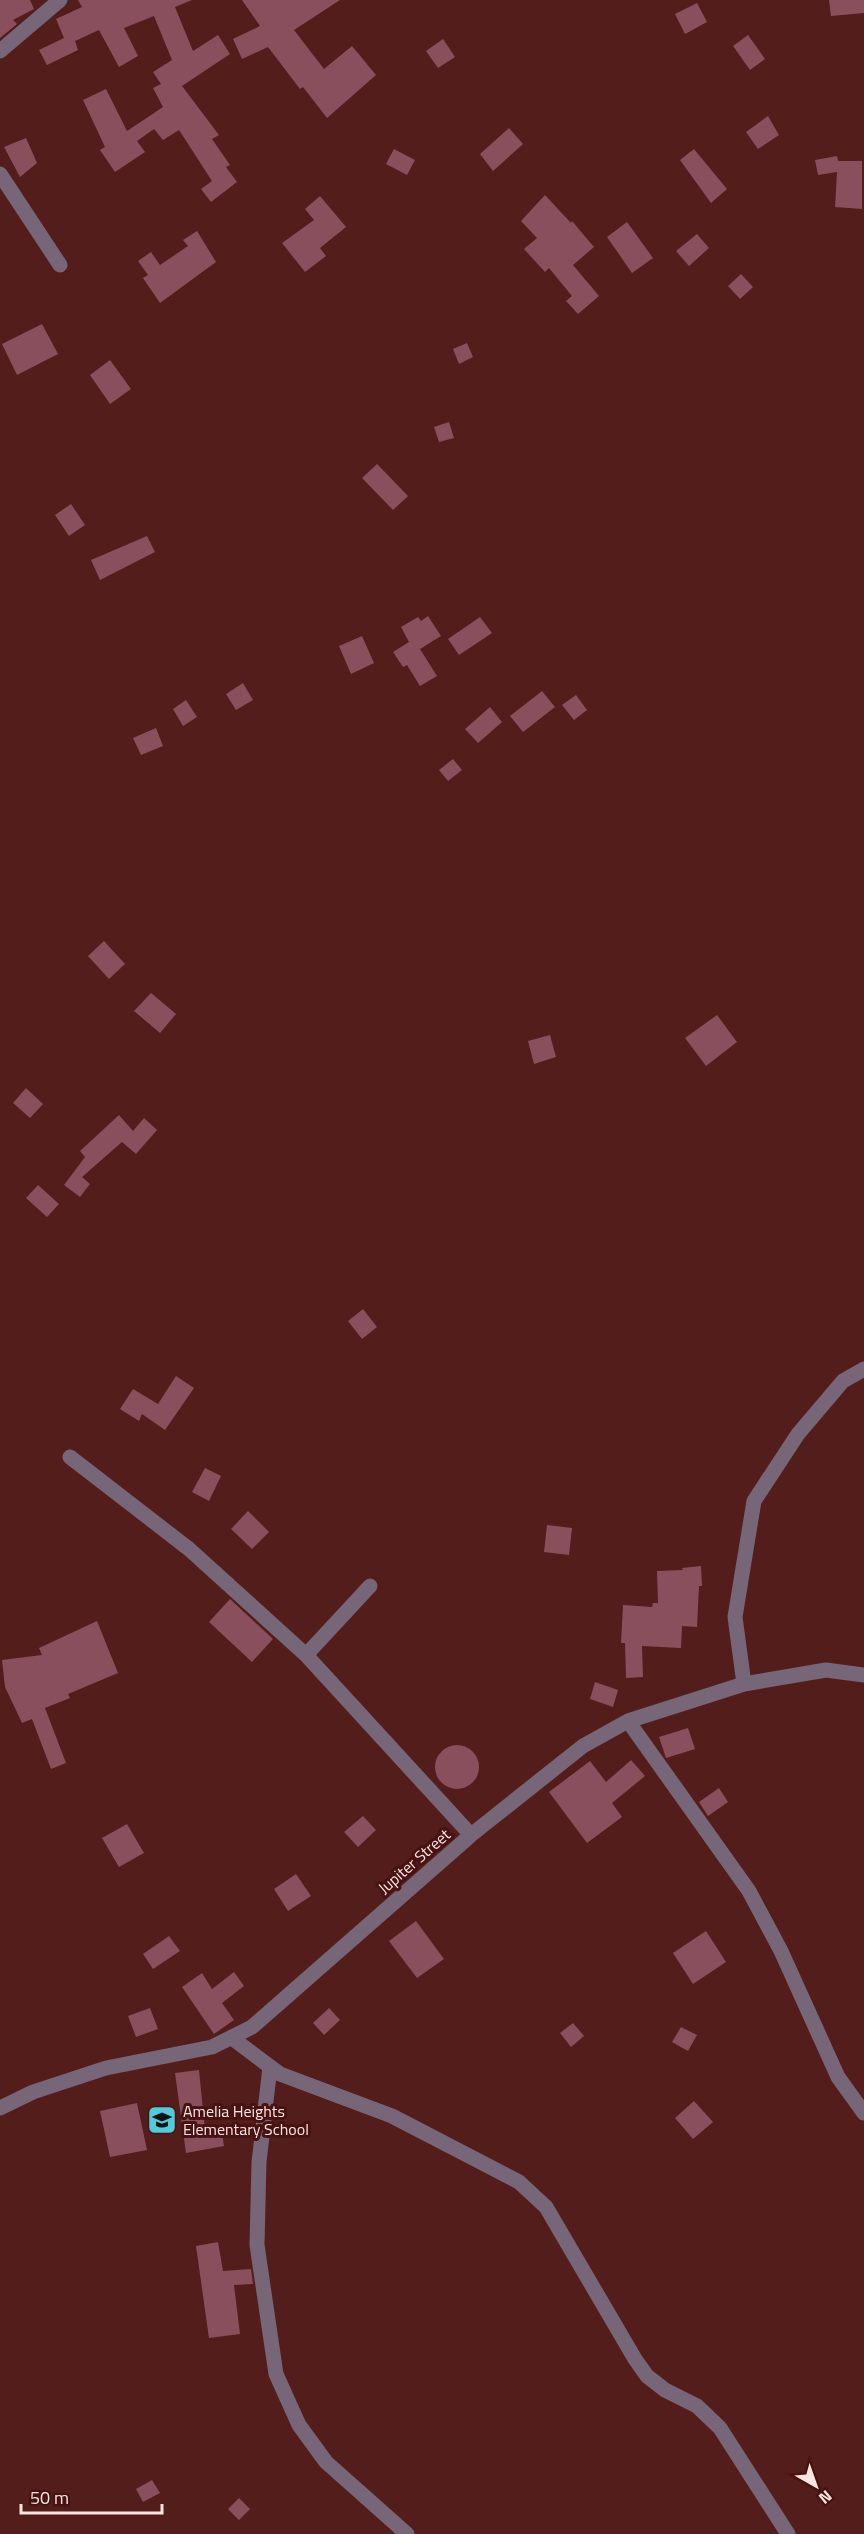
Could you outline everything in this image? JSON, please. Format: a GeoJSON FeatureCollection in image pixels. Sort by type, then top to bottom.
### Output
{"type":"FeatureCollection","features":[{"type":"Feature","properties":{"kind":"street"},"geometry":{"type":"LineString","coordinates":[[0,51],[60,0]]}},
{"type":"Feature","properties":{"kind":"street"},"geometry":{"type":"LineString","coordinates":[[0,174],[60,265]]}},
{"type":"Feature","properties":{"kind":"street"},"geometry":{"type":"LineString","coordinates":[[744,1684],[735,1617],[754,1501],[798,1434],[843,1381],[864,1370]]}},
{"type":"Feature","properties":{"kind":"street"},"geometry":{"type":"LineString","coordinates":[[70,1457],[189,1549],[306,1655],[471,1835]]}},
{"type":"Feature","properties":{"kind":"street"},"geometry":{"type":"LineString","coordinates":[[306,1655],[370,1586]]}},
{"type":"Feature","properties":{"kind":"street","name":"Jupiter Street"},"geometry":{"type":"LineString","coordinates":[[0,2108],[33,2092],[106,2068],[212,2047],[252,2027],[471,1835],[583,1746],[628,1721],[744,1684],[826,1670],[864,1675]]}},
{"type":"Feature","properties":{"kind":"street"},"geometry":{"type":"LineString","coordinates":[[628,1721],[749,1891],[781,1951],[838,2077],[864,2114]]}},
{"type":"Feature","properties":{"kind":"street"},"geometry":{"type":"LineString","coordinates":[[232,2037],[280,2074],[392,2116],[519,2182],[546,2207],[634,2360],[647,2376],[664,2390],[697,2406],[720,2428],[788,2534]]}},
{"type":"Feature","properties":{"kind":"street"},"geometry":{"type":"LineString","coordinates":[[270,2067],[259,2162],[257,2245],[276,2374],[299,2425],[326,2462],[407,2534]]}},
{"type":"Feature","properties":{"kind":"building"},"geometry":{"type":"Polygon","coordinates":[[[0,0],[30,0],[34,9],[13,20],[17,24],[0,38],[0,0]]]}},
{"type":"Feature","properties":{"kind":"building"},"geometry":{"type":"Polygon","coordinates":[[[78,0],[192,0],[175,7],[193,51],[218,35],[230,54],[182,86],[219,135],[212,139],[230,165],[226,167],[237,182],[211,202],[201,189],[212,181],[179,130],[163,140],[154,129],[137,141],[145,152],[115,172],[100,150],[105,147],[83,100],[106,89],[127,131],[163,107],[153,88],[161,84],[153,72],[172,60],[154,16],[124,28],[138,56],[119,67],[99,30],[75,41],[78,50],[47,65],[39,50],[64,38],[56,19],[82,7],[78,0]]]}},
{"type":"Feature","properties":{"kind":"building"},"geometry":{"type":"Polygon","coordinates":[[[242,0],[340,0],[294,30],[324,69],[352,46],[376,75],[327,118],[303,87],[300,89],[268,47],[242,59],[233,39],[260,26],[242,0]]]}},
{"type":"Feature","properties":{"kind":"building"},"geometry":{"type":"Polygon","coordinates":[[[829,0],[864,0],[864,13],[831,16],[829,0]]]}},
{"type":"Feature","properties":{"kind":"building"},"geometry":{"type":"Polygon","coordinates":[[[697,3],[707,22],[685,34],[675,14],[697,3]]]}},
{"type":"Feature","properties":{"kind":"building"},"geometry":{"type":"Polygon","coordinates":[[[748,35],[765,59],[750,70],[733,46],[748,35]]]}},
{"type":"Feature","properties":{"kind":"building"},"geometry":{"type":"Polygon","coordinates":[[[443,39],[455,57],[438,68],[426,51],[443,39]]]}},
{"type":"Feature","properties":{"kind":"building"},"geometry":{"type":"Polygon","coordinates":[[[768,116],[779,135],[758,149],[746,132],[768,116]]]}},
{"type":"Feature","properties":{"kind":"building"},"geometry":{"type":"Polygon","coordinates":[[[509,128],[523,144],[493,171],[480,154],[509,128]]]}},
{"type":"Feature","properties":{"kind":"building"},"geometry":{"type":"Polygon","coordinates":[[[26,138],[37,163],[20,177],[4,147],[26,138]]]}},
{"type":"Feature","properties":{"kind":"building"},"geometry":{"type":"Polygon","coordinates":[[[394,149],[415,160],[407,175],[386,164],[394,149]]]}},
{"type":"Feature","properties":{"kind":"building"},"geometry":{"type":"Polygon","coordinates":[[[694,149],[727,189],[711,203],[680,160],[694,149]]]}},
{"type":"Feature","properties":{"kind":"building"},"geometry":{"type":"Polygon","coordinates":[[[837,156],[838,161],[862,161],[862,209],[835,207],[837,172],[818,175],[815,160],[837,156]]]}},
{"type":"Feature","properties":{"kind":"building"},"geometry":{"type":"Polygon","coordinates":[[[545,195],[571,223],[572,221],[594,247],[573,265],[599,296],[578,314],[566,301],[572,296],[549,268],[545,272],[524,249],[537,238],[521,221],[545,195]]]}},
{"type":"Feature","properties":{"kind":"building"},"geometry":{"type":"Polygon","coordinates":[[[320,196],[346,227],[320,248],[326,256],[305,272],[282,243],[314,220],[305,209],[320,196]]]}},
{"type":"Feature","properties":{"kind":"building"},"geometry":{"type":"Polygon","coordinates":[[[627,222],[653,258],[632,273],[607,237],[627,222]]]}},
{"type":"Feature","properties":{"kind":"building"},"geometry":{"type":"Polygon","coordinates":[[[197,231],[216,262],[160,303],[143,278],[148,275],[138,261],[151,252],[160,265],[188,246],[183,240],[197,231]]]}},
{"type":"Feature","properties":{"kind":"building"},"geometry":{"type":"Polygon","coordinates":[[[697,234],[709,248],[689,266],[676,251],[697,234]]]}},
{"type":"Feature","properties":{"kind":"building"},"geometry":{"type":"Polygon","coordinates":[[[741,274],[753,287],[740,299],[728,286],[741,274]]]}},
{"type":"Feature","properties":{"kind":"building"},"geometry":{"type":"Polygon","coordinates":[[[42,324],[58,354],[17,375],[2,344],[42,324]]]}},
{"type":"Feature","properties":{"kind":"building"},"geometry":{"type":"Polygon","coordinates":[[[467,343],[473,357],[459,364],[453,349],[467,343]]]}},
{"type":"Feature","properties":{"kind":"building"},"geometry":{"type":"Polygon","coordinates":[[[110,360],[131,389],[110,404],[90,375],[110,360]]]}},
{"type":"Feature","properties":{"kind":"building"},"geometry":{"type":"Polygon","coordinates":[[[449,422],[454,438],[439,442],[434,427],[449,422]]]}},
{"type":"Feature","properties":{"kind":"building"},"geometry":{"type":"Polygon","coordinates":[[[377,464],[408,496],[393,510],[362,478],[377,464]]]}},
{"type":"Feature","properties":{"kind":"building"},"geometry":{"type":"Polygon","coordinates":[[[71,504],[85,525],[69,536],[55,515],[71,504]]]}},
{"type":"Feature","properties":{"kind":"building"},"geometry":{"type":"Polygon","coordinates":[[[147,536],[155,552],[100,580],[91,560],[147,536]]]}},
{"type":"Feature","properties":{"kind":"building"},"geometry":{"type":"Polygon","coordinates":[[[428,616],[441,636],[420,649],[437,676],[420,686],[407,665],[403,667],[393,652],[409,642],[401,627],[418,617],[421,621],[428,616]]]}},
{"type":"Feature","properties":{"kind":"building"},"geometry":{"type":"Polygon","coordinates":[[[480,617],[492,633],[459,655],[448,639],[480,617]]]}},
{"type":"Feature","properties":{"kind":"building"},"geometry":{"type":"Polygon","coordinates":[[[362,636],[374,663],[351,674],[339,646],[362,636]]]}},
{"type":"Feature","properties":{"kind":"building"},"geometry":{"type":"Polygon","coordinates":[[[243,683],[253,700],[236,710],[226,694],[243,683]]]}},
{"type":"Feature","properties":{"kind":"building"},"geometry":{"type":"Polygon","coordinates":[[[542,691],[555,707],[523,732],[510,716],[542,691]]]}},
{"type":"Feature","properties":{"kind":"building"},"geometry":{"type":"Polygon","coordinates":[[[576,695],[587,710],[574,720],[562,705],[576,695]]]}},
{"type":"Feature","properties":{"kind":"building"},"geometry":{"type":"Polygon","coordinates":[[[186,700],[197,717],[183,726],[173,709],[186,700]]]}},
{"type":"Feature","properties":{"kind":"building"},"geometry":{"type":"Polygon","coordinates":[[[490,707],[502,722],[478,743],[465,729],[490,707]]]}},
{"type":"Feature","properties":{"kind":"building"},"geometry":{"type":"Polygon","coordinates":[[[156,728],[163,746],[141,755],[133,738],[156,728]]]}},
{"type":"Feature","properties":{"kind":"building"},"geometry":{"type":"Polygon","coordinates":[[[453,759],[462,770],[448,781],[439,770],[453,759]]]}},
{"type":"Feature","properties":{"kind":"building"},"geometry":{"type":"Polygon","coordinates":[[[104,941],[125,964],[109,979],[88,956],[104,941]]]}},
{"type":"Feature","properties":{"kind":"building"},"geometry":{"type":"Polygon","coordinates":[[[151,993],[176,1014],[160,1033],[134,1011],[151,993]]]}},
{"type":"Feature","properties":{"kind":"building"},"geometry":{"type":"Polygon","coordinates":[[[717,1015],[737,1042],[706,1066],[685,1038],[717,1015]]]}},
{"type":"Feature","properties":{"kind":"building"},"geometry":{"type":"Polygon","coordinates":[[[550,1035],[556,1057],[534,1064],[528,1041],[550,1035]]]}},
{"type":"Feature","properties":{"kind":"building"},"geometry":{"type":"Polygon","coordinates":[[[26,1088],[43,1104],[30,1118],[13,1103],[26,1088]]]}},
{"type":"Feature","properties":{"kind":"building"},"geometry":{"type":"Polygon","coordinates":[[[119,1115],[133,1131],[144,1118],[157,1130],[136,1154],[122,1142],[82,1177],[90,1184],[80,1197],[64,1185],[85,1157],[80,1151],[119,1115]]]}},
{"type":"Feature","properties":{"kind":"building"},"geometry":{"type":"Polygon","coordinates":[[[38,1185],[59,1204],[47,1217],[26,1198],[38,1185]]]}},
{"type":"Feature","properties":{"kind":"building"},"geometry":{"type":"Polygon","coordinates":[[[363,1309],[377,1327],[362,1339],[348,1321],[363,1309]]]}},
{"type":"Feature","properties":{"kind":"building"},"geometry":{"type":"Polygon","coordinates":[[[176,1376],[194,1388],[165,1430],[142,1414],[139,1421],[120,1409],[133,1389],[158,1404],[176,1376]]]}},
{"type":"Feature","properties":{"kind":"building"},"geometry":{"type":"Polygon","coordinates":[[[205,1468],[221,1476],[209,1501],[192,1492],[205,1468]]]}},
{"type":"Feature","properties":{"kind":"building"},"geometry":{"type":"Polygon","coordinates":[[[248,1511],[269,1532],[252,1549],[231,1529],[248,1511]]]}},
{"type":"Feature","properties":{"kind":"building"},"geometry":{"type":"Polygon","coordinates":[[[547,1525],[572,1528],[569,1555],[544,1552],[547,1525]]]}},
{"type":"Feature","properties":{"kind":"building"},"geometry":{"type":"Polygon","coordinates":[[[701,1566],[702,1586],[699,1586],[697,1627],[682,1626],[681,1648],[642,1646],[643,1677],[626,1678],[625,1643],[621,1643],[623,1605],[652,1607],[653,1603],[658,1603],[657,1571],[683,1570],[682,1568],[701,1566]]]}},
{"type":"Feature","properties":{"kind":"building"},"geometry":{"type":"Polygon","coordinates":[[[230,1599],[273,1639],[252,1662],[209,1622],[230,1599]]]}},
{"type":"Feature","properties":{"kind":"building"},"geometry":{"type":"Polygon","coordinates":[[[97,1621],[118,1673],[68,1694],[70,1698],[45,1708],[66,1763],[51,1769],[32,1719],[22,1723],[5,1687],[2,1660],[42,1655],[39,1648],[97,1621]]]}},
{"type":"Feature","properties":{"kind":"building"},"geometry":{"type":"Polygon","coordinates":[[[595,1682],[618,1690],[613,1707],[590,1699],[595,1682]]]}},
{"type":"Feature","properties":{"kind":"building"},"geometry":{"type":"Polygon","coordinates":[[[688,1728],[695,1749],[666,1758],[659,1737],[688,1728]]]}},
{"type":"Feature","properties":{"kind":"building"},"geometry":{"type":"Polygon","coordinates":[[[457,1745],[472,1752],[479,1767],[472,1782],[457,1789],[442,1782],[435,1767],[442,1752],[457,1745]]]}},
{"type":"Feature","properties":{"kind":"building"},"geometry":{"type":"Polygon","coordinates":[[[631,1760],[645,1776],[612,1803],[622,1817],[587,1843],[549,1792],[590,1761],[606,1782],[631,1760]]]}},
{"type":"Feature","properties":{"kind":"building"},"geometry":{"type":"Polygon","coordinates":[[[719,1788],[728,1802],[708,1816],[699,1802],[719,1788]]]}},
{"type":"Feature","properties":{"kind":"building"},"geometry":{"type":"Polygon","coordinates":[[[363,1816],[376,1830],[358,1847],[344,1832],[363,1816]]]}},
{"type":"Feature","properties":{"kind":"building"},"geometry":{"type":"Polygon","coordinates":[[[127,1824],[144,1853],[119,1867],[102,1838],[127,1824]]]}},
{"type":"Feature","properties":{"kind":"building"},"geometry":{"type":"Polygon","coordinates":[[[296,1874],[311,1896],[288,1911],[274,1889],[296,1874]]]}},
{"type":"Feature","properties":{"kind":"building"},"geometry":{"type":"Polygon","coordinates":[[[416,1921],[444,1959],[417,1978],[389,1941],[416,1921]]]}},
{"type":"Feature","properties":{"kind":"building"},"geometry":{"type":"Polygon","coordinates":[[[706,1931],[726,1962],[693,1984],[673,1953],[706,1931]]]}},
{"type":"Feature","properties":{"kind":"building"},"geometry":{"type":"Polygon","coordinates":[[[169,1936],[180,1951],[153,1969],[143,1954],[169,1936]]]}},
{"type":"Feature","properties":{"kind":"building"},"geometry":{"type":"Polygon","coordinates":[[[234,1972],[244,1986],[222,2003],[234,2020],[214,2034],[182,1987],[202,1973],[212,1989],[234,1972]]]}},
{"type":"Feature","properties":{"kind":"building"},"geometry":{"type":"Polygon","coordinates":[[[150,2008],[158,2029],[136,2037],[128,2016],[150,2008]]]}},
{"type":"Feature","properties":{"kind":"building"},"geometry":{"type":"Polygon","coordinates":[[[329,2008],[340,2020],[324,2035],[313,2023],[329,2008]]]}},
{"type":"Feature","properties":{"kind":"building"},"geometry":{"type":"Polygon","coordinates":[[[573,2023],[584,2036],[571,2047],[560,2033],[573,2023]]]}},
{"type":"Feature","properties":{"kind":"building"},"geometry":{"type":"Polygon","coordinates":[[[681,2027],[697,2035],[688,2051],[672,2042],[681,2027]]]}},
{"type":"Feature","properties":{"kind":"building"},"geometry":{"type":"Polygon","coordinates":[[[199,2070],[205,2130],[221,2127],[224,2146],[186,2153],[175,2073],[199,2070]]]}},
{"type":"Feature","properties":{"kind":"building"},"geometry":{"type":"Polygon","coordinates":[[[694,2101],[713,2122],[693,2139],[675,2118],[694,2101]]]}},
{"type":"Feature","properties":{"kind":"building"},"geometry":{"type":"Polygon","coordinates":[[[137,2103],[147,2150],[110,2157],[100,2111],[137,2103]]]}},
{"type":"Feature","properties":{"kind":"building"},"geometry":{"type":"Polygon","coordinates":[[[218,2242],[223,2271],[251,2269],[253,2284],[234,2285],[240,2334],[209,2338],[196,2246],[218,2242]]]}},
{"type":"Feature","properties":{"kind":"building"},"geometry":{"type":"Polygon","coordinates":[[[152,2480],[160,2493],[143,2502],[136,2489],[152,2480]]]}},
{"type":"Feature","properties":{"kind":"building"},"geometry":{"type":"Polygon","coordinates":[[[239,2498],[250,2509],[239,2520],[228,2509],[239,2498]]]}},
{"type":"Feature","properties":{"kind":"place","name":"Amelia Heights Elementary School"},"geometry":{"type":"Point","coordinates":[162,2120]}}]}
